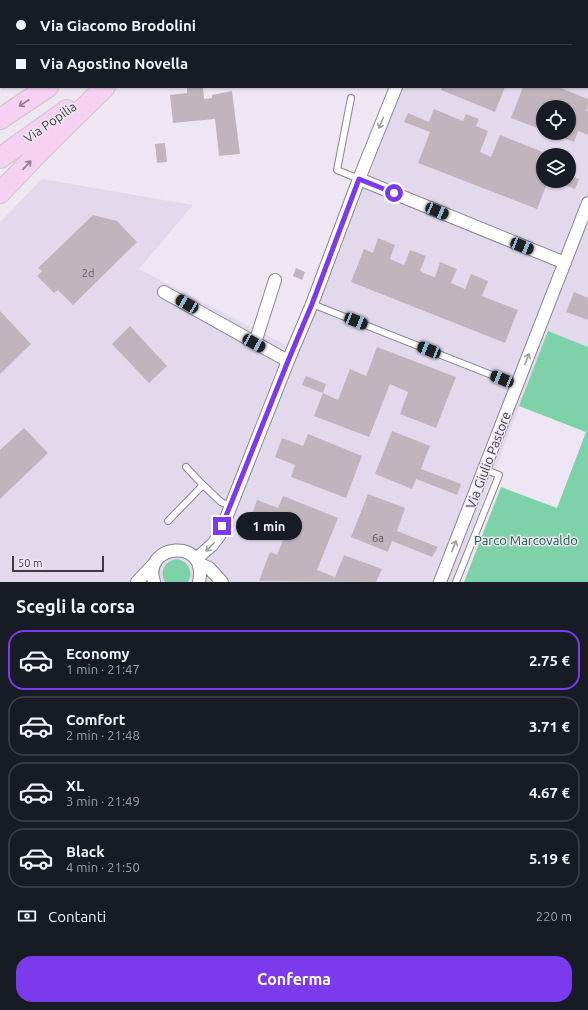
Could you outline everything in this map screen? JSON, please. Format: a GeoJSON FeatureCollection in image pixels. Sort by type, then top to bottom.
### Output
{"type":"FeatureCollection","features":[{"type":"Feature","properties":{"kind":"main road"},"geometry":{"type":"LineString","coordinates":[[0,119],[46,88]]}},
{"type":"Feature","properties":{"kind":"main road","name":"Via Popilia"},"geometry":{"type":"LineString","coordinates":[[0,158],[99,88]]}},
{"type":"Feature","properties":{"kind":"main road"},"geometry":{"type":"LineString","coordinates":[[0,193],[49,141],[104,88]]}},
{"type":"Feature","properties":{"kind":"street"},"geometry":{"type":"LineString","coordinates":[[197,561],[216,540],[312,304],[359,179],[396,88]]}},
{"type":"Feature","properties":{"kind":"street"},"geometry":{"type":"LineString","coordinates":[[359,179],[565,263]]}},
{"type":"Feature","properties":{"kind":"street","name":"Via Giulio Pastore"},"geometry":{"type":"LineString","coordinates":[[440,582],[588,203]]}},
{"type":"Feature","properties":{"kind":"street"},"geometry":{"type":"LineString","coordinates":[[254,343],[275,280]]}},
{"type":"Feature","properties":{"kind":"street"},"geometry":{"type":"LineString","coordinates":[[164,292],[288,361]]}},
{"type":"Feature","properties":{"kind":"street"},"geometry":{"type":"LineString","coordinates":[[137,582],[159,558],[171,550],[178,550],[191,554],[197,561],[209,568],[222,582]]}},
{"type":"Feature","properties":{"kind":"street"},"geometry":{"type":"LineString","coordinates":[[197,561],[200,569],[199,582]]}},
{"type":"Feature","properties":{"kind":"street"},"geometry":{"type":"LineString","coordinates":[[154,582],[153,570],[155,563]]}},
{"type":"Feature","properties":{"kind":"lane"},"geometry":{"type":"LineString","coordinates":[[351,98],[338,170],[359,179]]}},
{"type":"Feature","properties":{"kind":"lane"},"geometry":{"type":"LineString","coordinates":[[312,304],[517,385]]}},
{"type":"Feature","properties":{"kind":"lane"},"geometry":{"type":"LineString","coordinates":[[186,468],[221,502],[230,506]]}},
{"type":"Feature","properties":{"kind":"lane"},"geometry":{"type":"LineString","coordinates":[[456,582],[499,475],[484,469]]}},
{"type":"Feature","properties":{"kind":"lane"},"geometry":{"type":"LineString","coordinates":[[168,521],[203,484]]}},
{"type":"Feature","properties":{"kind":"shaded area"},"geometry":{"type":"Polygon","coordinates":[[[398,88],[588,88],[588,347],[548,332],[452,582],[0,582],[0,222],[42,179],[193,205],[139,269],[291,348],[398,88]]]}},
{"type":"Feature","properties":{"kind":"green space","name":"Parco Marcovaldo"},"geometry":{"type":"Polygon","coordinates":[[[548,331],[588,347],[588,582],[464,582],[501,487],[557,508],[586,432],[519,406],[548,331]]]}},
{"type":"Feature","properties":{"kind":"green space"},"geometry":{"type":"Polygon","coordinates":[[[177,559],[184,562],[189,568],[190,578],[188,582],[165,582],[163,578],[164,567],[169,562],[177,559]]]}},
{"type":"Feature","properties":{"kind":"building"},"geometry":{"type":"Polygon","coordinates":[[[187,88],[203,88],[204,99],[212,98],[212,95],[232,91],[240,154],[219,156],[215,119],[173,123],[170,95],[187,93],[187,88]]]}},
{"type":"Feature","properties":{"kind":"building"},"geometry":{"type":"Polygon","coordinates":[[[442,88],[505,88],[495,112],[441,90],[442,88]]]}},
{"type":"Feature","properties":{"kind":"building"},"geometry":{"type":"Polygon","coordinates":[[[523,88],[560,88],[588,99],[586,111],[588,111],[588,135],[578,131],[576,136],[576,100],[536,100],[536,127],[511,118],[523,88]]]}},
{"type":"Feature","properties":{"kind":"building"},"geometry":{"type":"Polygon","coordinates":[[[434,109],[463,121],[466,114],[479,119],[476,126],[488,131],[480,152],[491,157],[500,135],[536,149],[536,188],[545,188],[537,209],[418,163],[430,132],[404,122],[408,113],[429,122],[434,109]]]}},
{"type":"Feature","properties":{"kind":"building"},"geometry":{"type":"Polygon","coordinates":[[[165,143],[167,162],[157,163],[155,144],[165,143]]]}},
{"type":"Feature","properties":{"kind":"building"},"geometry":{"type":"Polygon","coordinates":[[[576,178],[579,179],[576,186],[576,178]]]}},
{"type":"Feature","properties":{"kind":"building"},"geometry":{"type":"Polygon","coordinates":[[[93,215],[117,221],[137,242],[73,305],[58,290],[54,293],[37,276],[42,271],[38,268],[93,215]]]}},
{"type":"Feature","properties":{"kind":"building"},"geometry":{"type":"Polygon","coordinates":[[[378,238],[395,245],[390,259],[404,265],[410,250],[426,256],[420,271],[426,274],[435,277],[440,262],[457,269],[451,283],[465,289],[471,274],[488,281],[482,296],[518,310],[505,343],[351,282],[364,249],[373,253],[378,238]]]}},
{"type":"Feature","properties":{"kind":"building"},"geometry":{"type":"Polygon","coordinates":[[[296,268],[305,272],[302,280],[293,276],[296,268]]]}},
{"type":"Feature","properties":{"kind":"building"},"geometry":{"type":"Polygon","coordinates":[[[574,292],[588,298],[588,320],[566,312],[574,292]]]}},
{"type":"Feature","properties":{"kind":"building"},"geometry":{"type":"Polygon","coordinates":[[[0,311],[31,344],[0,374],[0,311]]]}},
{"type":"Feature","properties":{"kind":"building"},"geometry":{"type":"Polygon","coordinates":[[[130,326],[167,366],[149,383],[112,344],[130,326]]]}},
{"type":"Feature","properties":{"kind":"building"},"geometry":{"type":"Polygon","coordinates":[[[377,347],[456,377],[436,428],[400,414],[408,392],[390,384],[369,437],[314,416],[323,393],[338,400],[350,369],[366,376],[377,347]]]}},
{"type":"Feature","properties":{"kind":"building"},"geometry":{"type":"Polygon","coordinates":[[[306,376],[326,384],[323,393],[302,385],[306,376]]]}},
{"type":"Feature","properties":{"kind":"building"},"geometry":{"type":"Polygon","coordinates":[[[24,428],[48,453],[0,499],[0,450],[24,428]]]}},
{"type":"Feature","properties":{"kind":"building"},"geometry":{"type":"Polygon","coordinates":[[[392,431],[430,446],[421,469],[461,484],[457,495],[416,479],[412,489],[375,474],[392,431]]]}},
{"type":"Feature","properties":{"kind":"building"},"geometry":{"type":"Polygon","coordinates":[[[308,434],[362,456],[346,498],[291,477],[295,465],[275,457],[282,438],[303,446],[308,434]]]}},
{"type":"Feature","properties":{"kind":"building"},"geometry":{"type":"Polygon","coordinates":[[[368,494],[405,508],[397,531],[438,547],[432,557],[392,541],[388,552],[351,537],[368,494]]]}},
{"type":"Feature","properties":{"kind":"building"},"geometry":{"type":"Polygon","coordinates":[[[283,496],[338,518],[317,570],[335,577],[344,555],[382,569],[376,582],[259,581],[269,554],[271,552],[277,555],[290,523],[275,516],[271,527],[250,519],[257,500],[278,508],[283,496]]]}},
{"type":"Feature","properties":{"kind":"route"},"geometry":{"type":"LineString","coordinates":[[222,526],[312,304],[359,179],[394,193]]}}]}
